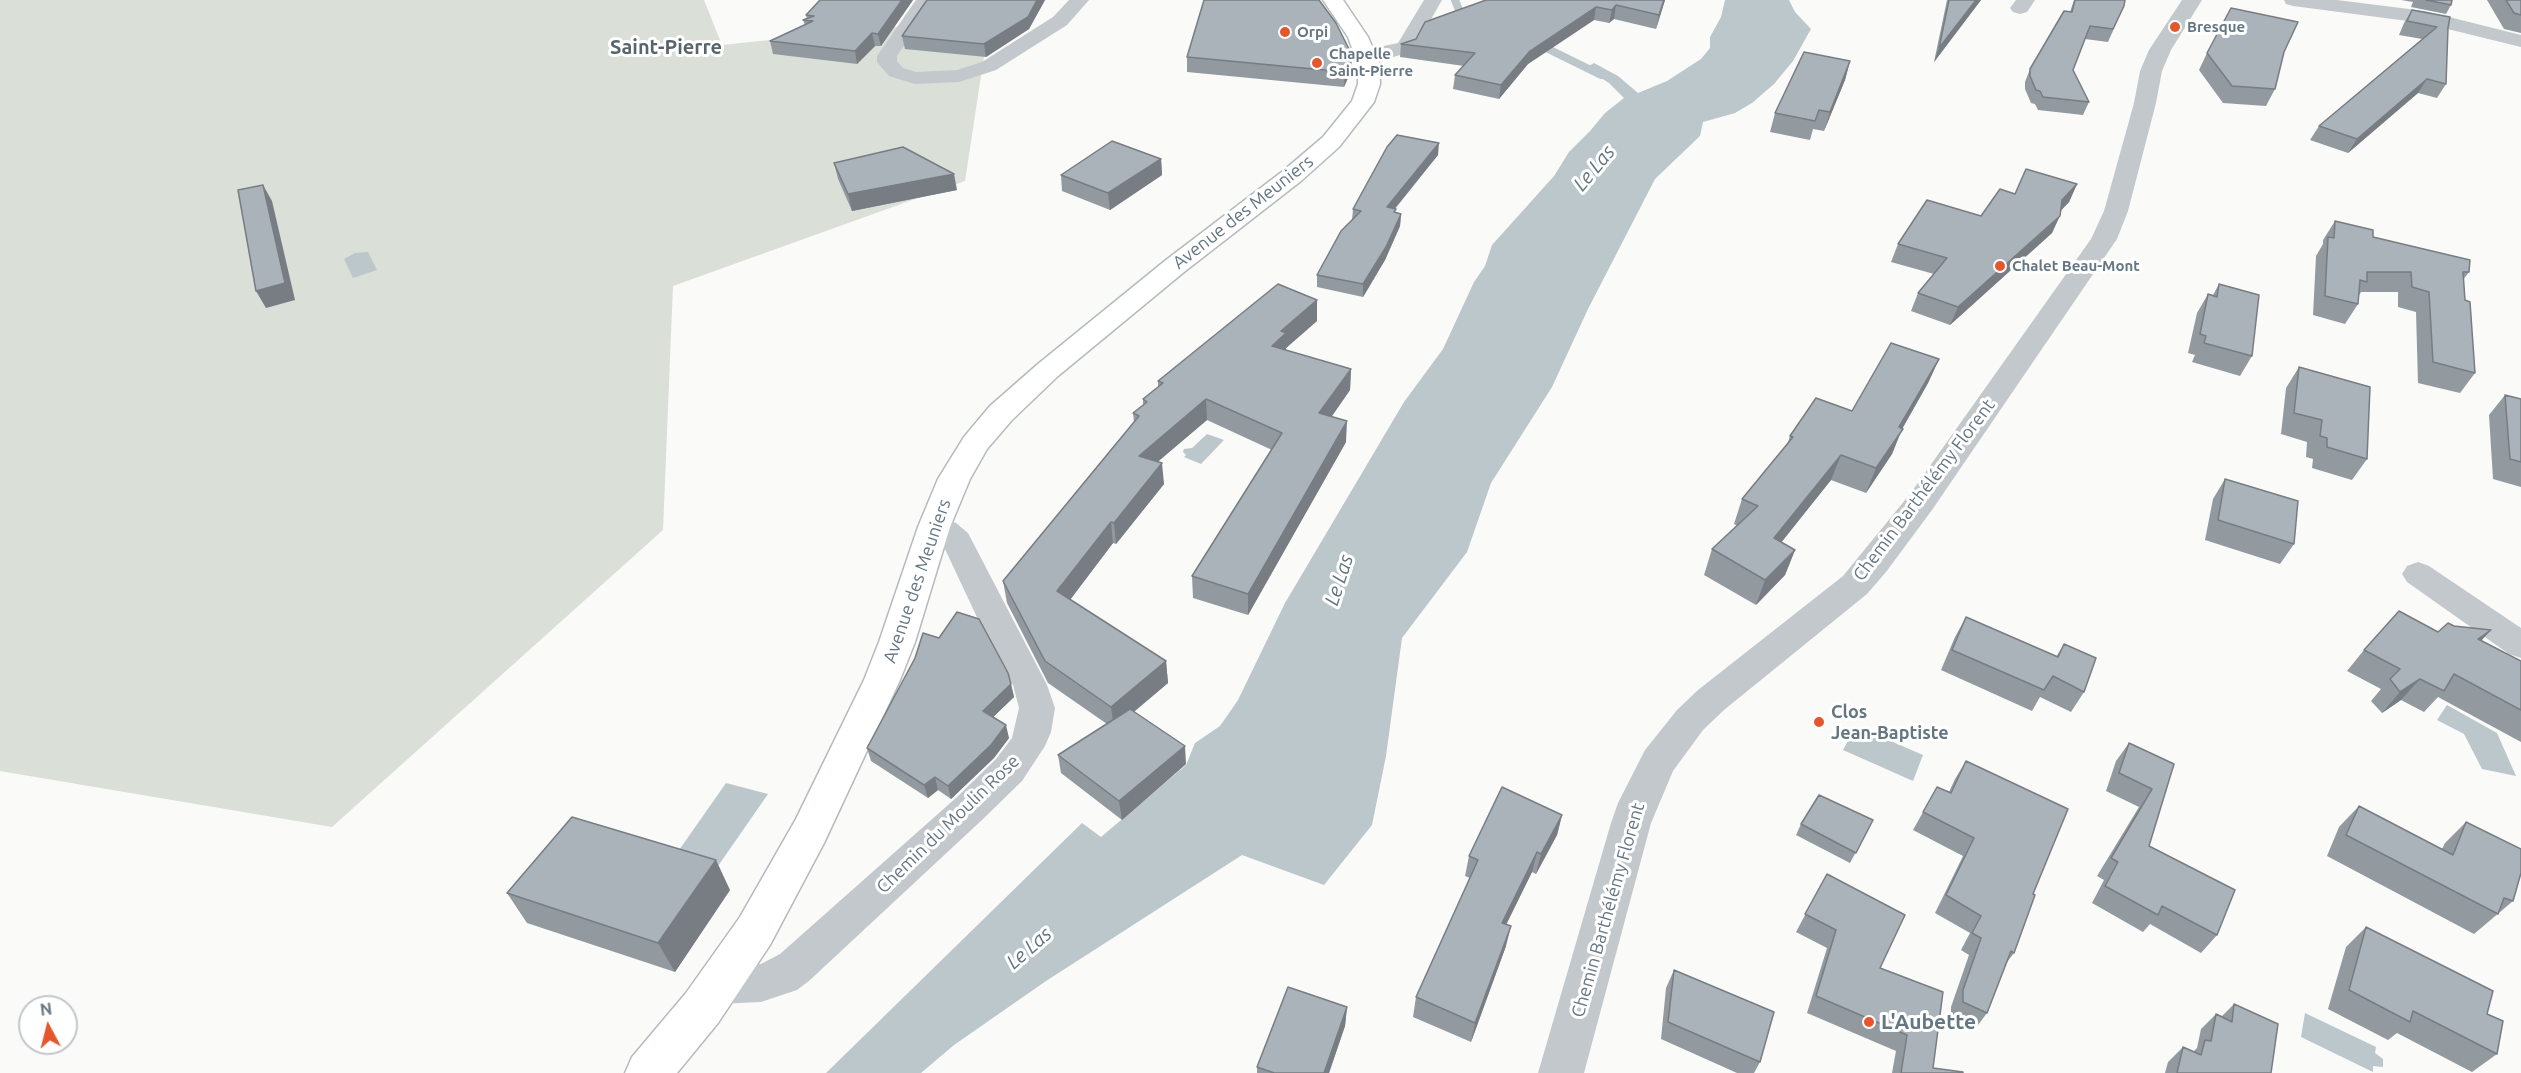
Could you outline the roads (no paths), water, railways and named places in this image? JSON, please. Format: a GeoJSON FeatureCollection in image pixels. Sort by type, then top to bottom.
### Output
{"type":"FeatureCollection","features":[{"type":"Feature","properties":{"kind":"main road","name":"Avenue des Meuniers"},"geometry":{"type":"LineString","coordinates":[[648,1073],[718,985],[755,930],[795,861],[882,680],[897,642],[934,527],[965,460],[988,428],[1017,397],[1166,273],[1292,176],[1331,142],[1356,113],[1367,93],[1370,74],[1366,55],[1358,37],[1333,0]]}},
{"type":"Feature","properties":{"kind":"street"},"geometry":{"type":"LineString","coordinates":[[926,0],[887,57],[887,62],[896,72],[915,78],[959,76],[989,66],[1060,21],[1080,0]]}},
{"type":"Feature","properties":{"kind":"street"},"geometry":{"type":"LineString","coordinates":[[1366,55],[1406,47],[1415,35],[1433,0]]}},
{"type":"Feature","properties":{"kind":"street","name":"Chemin Barthélémy Florent"},"geometry":{"type":"LineString","coordinates":[[1561,1073],[1631,823],[1638,803],[1659,761],[1690,720],[1711,700],[1855,585],[1874,564],[1921,501],[2104,239],[2116,212],[2145,103],[2151,71],[2160,50],[2192,0]]}},
{"type":"Feature","properties":{"kind":"street"},"geometry":{"type":"LineString","coordinates":[[2293,0],[2423,16],[2521,41]]}},
{"type":"Feature","properties":{"kind":"street"},"geometry":{"type":"LineString","coordinates":[[2423,16],[2440,0]]}},
{"type":"Feature","properties":{"kind":"street","name":"Chemin du Moulin Rose"},"geometry":{"type":"LineString","coordinates":[[718,985],[761,983],[782,976],[795,968],[970,808],[1009,770],[1027,746],[1033,732],[1037,708],[1030,685],[1000,630],[957,541],[950,534],[934,527]]}},
{"type":"Feature","properties":{"kind":"street"},"geometry":{"type":"LineString","coordinates":[[2418,574],[2521,645]]}},
{"type":"Feature","properties":{"kind":"water","name":"Le Las"},"geometry":{"type":"Polygon","coordinates":[[[1725,0],[1789,0],[1795,12],[1811,29],[1793,61],[1774,84],[1752,103],[1735,113],[1703,122],[1700,136],[1655,179],[1588,309],[1552,387],[1491,483],[1467,552],[1402,638],[1386,756],[1372,825],[1324,885],[1242,855],[1046,981],[954,1045],[921,1073],[826,1073],[1082,823],[1101,837],[1186,765],[1195,743],[1220,726],[1238,700],[1285,603],[1404,402],[1443,349],[1474,282],[1485,266],[1492,245],[1554,176],[1569,152],[1605,113],[1624,98],[1609,83],[1585,68],[1594,63],[1618,76],[1638,93],[1667,81],[1701,59],[1710,48],[1710,37],[1721,17],[1725,0]]]}},
{"type":"Feature","properties":{"kind":"water"},"geometry":{"type":"Polygon","coordinates":[[[368,252],[377,270],[353,278],[344,259],[355,253],[368,252]]]}},
{"type":"Feature","properties":{"kind":"water"},"geometry":{"type":"Polygon","coordinates":[[[1207,434],[1224,440],[1201,464],[1184,457],[1186,455],[1183,452],[1184,449],[1192,448],[1207,434]]]}},
{"type":"Feature","properties":{"kind":"water"},"geometry":{"type":"Polygon","coordinates":[[[2447,705],[2497,733],[2516,776],[2482,769],[2464,734],[2437,720],[2447,705]]]}},
{"type":"Feature","properties":{"kind":"water"},"geometry":{"type":"Polygon","coordinates":[[[1856,726],[1923,755],[1913,781],[1843,750],[1856,726]]]}},
{"type":"Feature","properties":{"kind":"water"},"geometry":{"type":"Polygon","coordinates":[[[726,783],[768,794],[718,866],[677,853],[726,783]]]}},
{"type":"Feature","properties":{"kind":"water"},"geometry":{"type":"Polygon","coordinates":[[[2305,1013],[2376,1047],[2375,1053],[2383,1059],[2383,1067],[2373,1066],[2373,1072],[2301,1037],[2305,1013]]]}},
{"type":"Feature","properties":{"kind":"waterway"},"geometry":{"type":"LineString","coordinates":[[1455,0],[1461,15],[1468,21]]}},
{"type":"Feature","properties":{"kind":"waterway"},"geometry":{"type":"LineString","coordinates":[[1536,43],[1601,75]]}},
{"type":"Feature","properties":{"kind":"place","name":"Bresque"},"geometry":{"type":"Point","coordinates":[2175,27]}},
{"type":"Feature","properties":{"kind":"place","name":"Orpi"},"geometry":{"type":"Point","coordinates":[1285,32]}},
{"type":"Feature","properties":{"kind":"place","name":"Chapelle Saint-Pierre"},"geometry":{"type":"Point","coordinates":[1317,63]}},
{"type":"Feature","properties":{"kind":"place","name":"Chalet Beau-Mont"},"geometry":{"type":"Point","coordinates":[2000,266]}},
{"type":"Feature","properties":{"kind":"place","name":"Clos Jean-Baptiste"},"geometry":{"type":"Point","coordinates":[1819,722]}},
{"type":"Feature","properties":{"kind":"place","name":"L'Aubette"},"geometry":{"type":"Point","coordinates":[1869,1022]}},
{"type":"Feature","properties":{"kind":"district","name":"Saint-Pierre"},"geometry":{"type":"Point","coordinates":[666,47]}}]}
